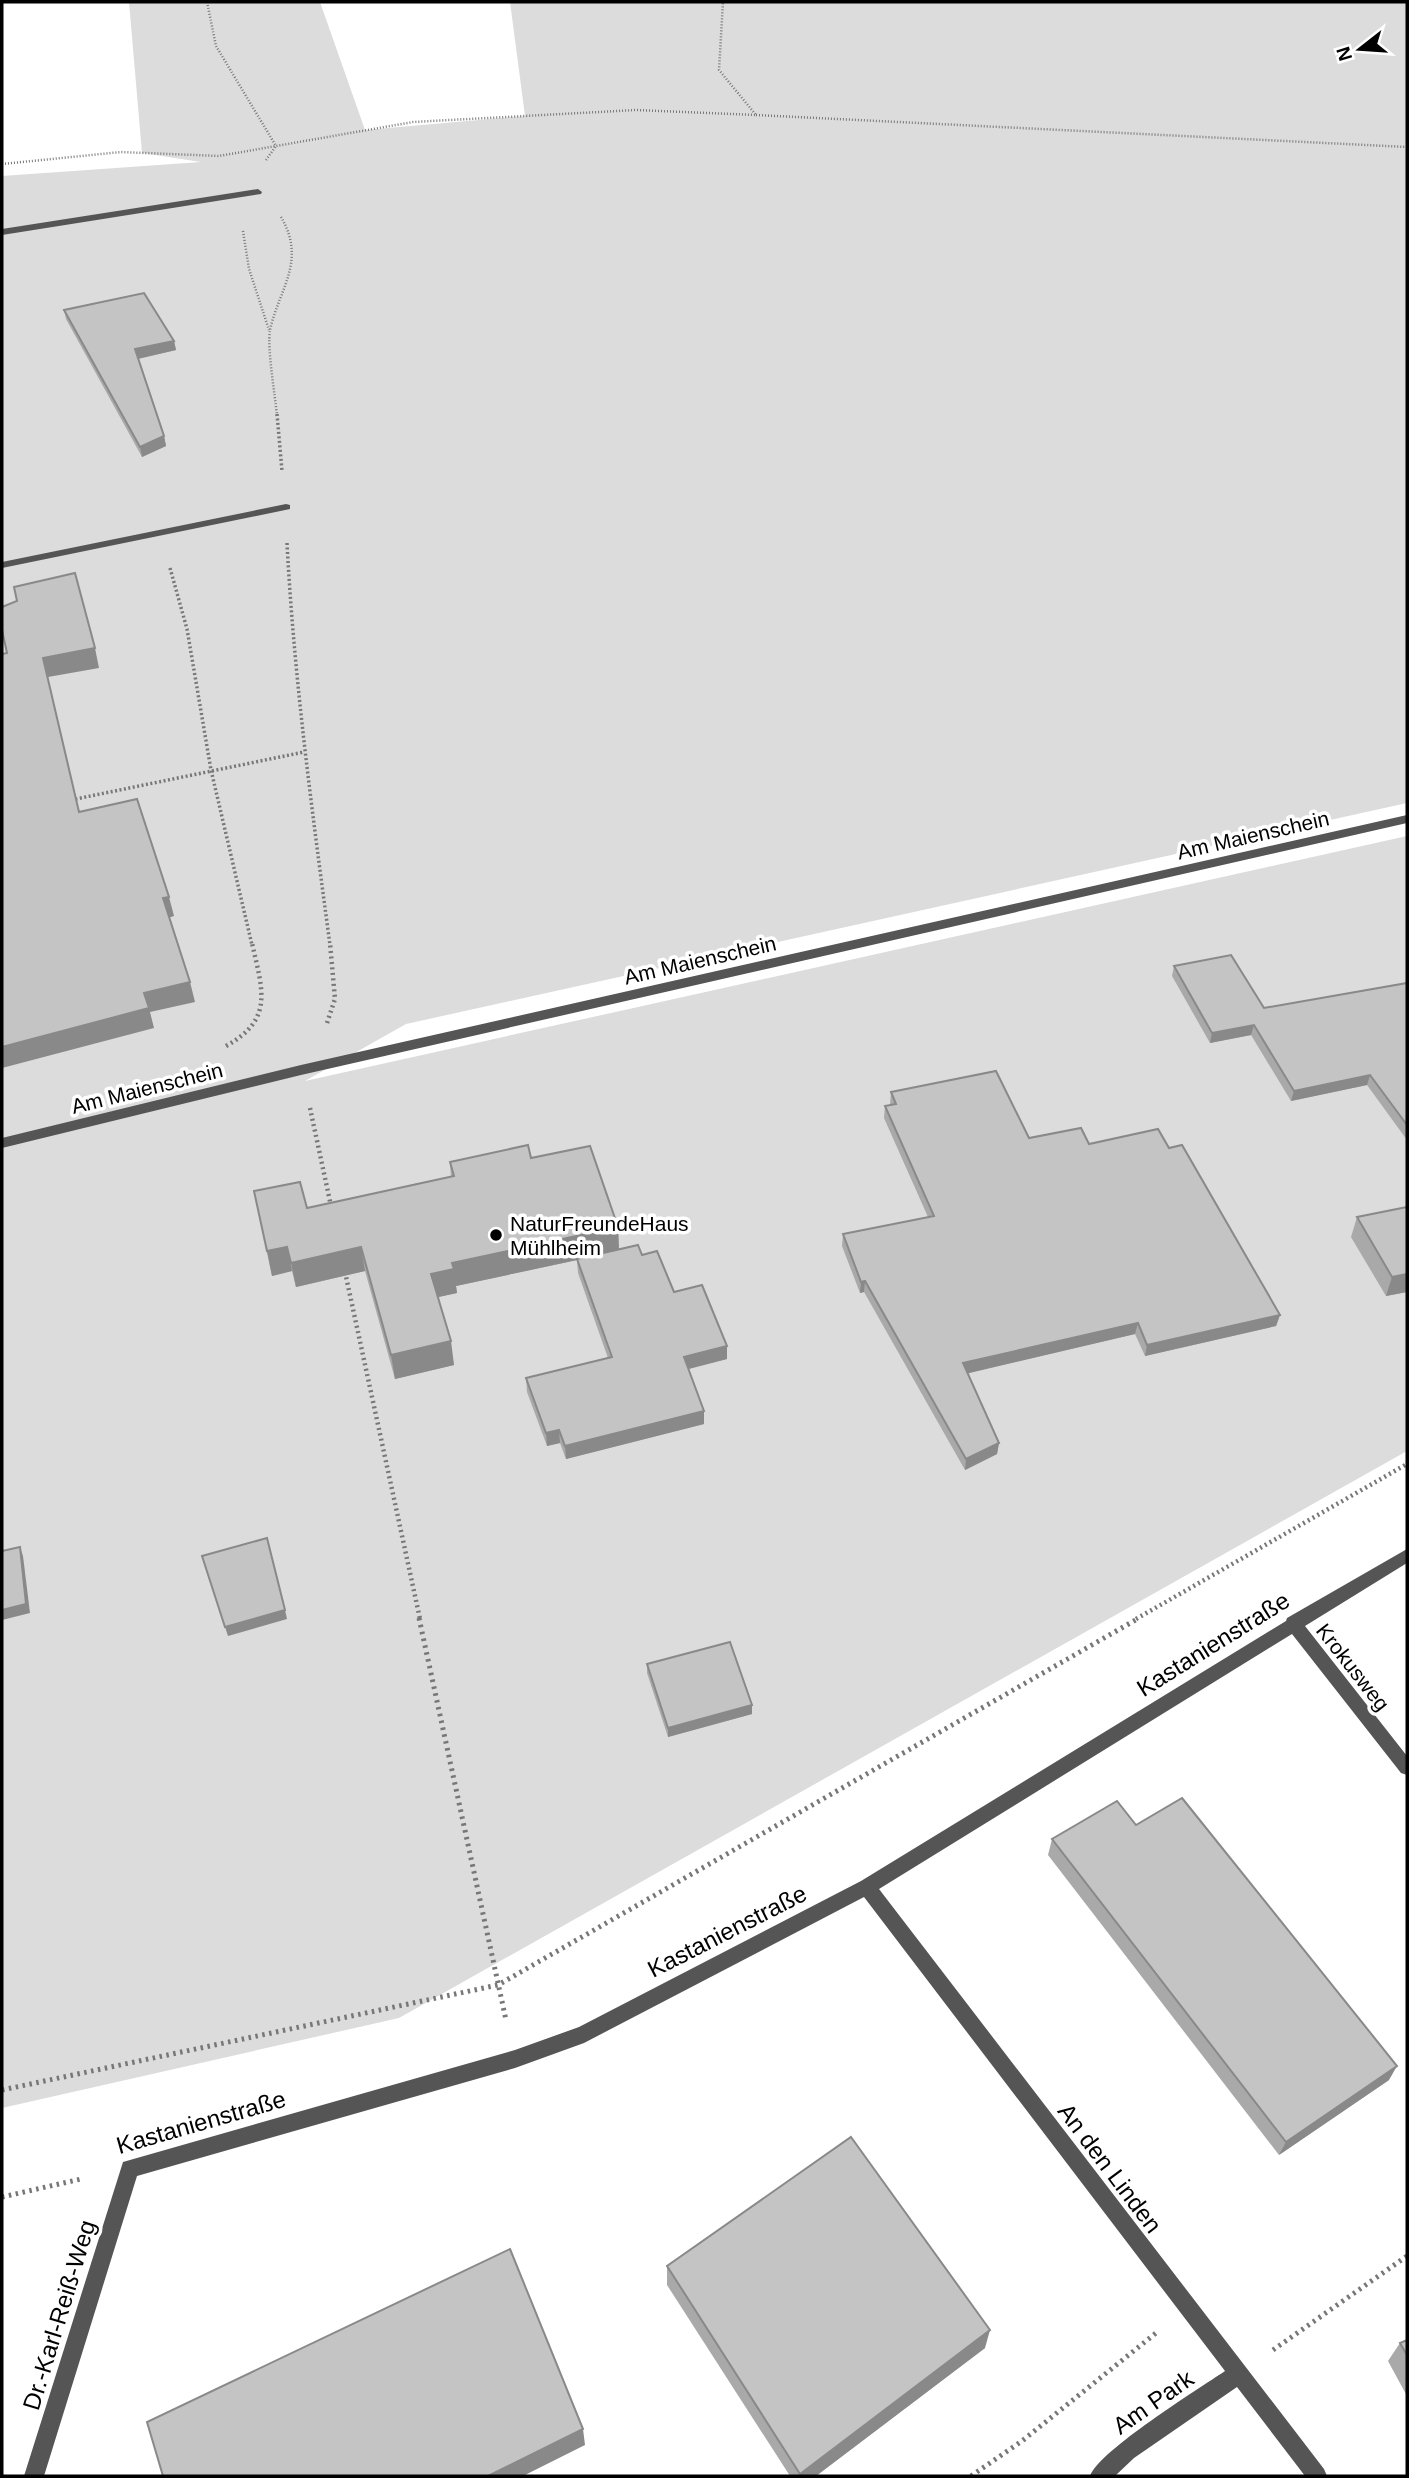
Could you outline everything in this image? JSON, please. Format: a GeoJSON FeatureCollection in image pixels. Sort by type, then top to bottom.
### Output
{"type":"FeatureCollection","features":[{"type":"Feature","properties":{"kind":"street"},"geometry":{"type":"LineString","coordinates":[[2,232],[258,192]]}},
{"type":"Feature","properties":{"kind":"street"},"geometry":{"type":"LineString","coordinates":[[2,565],[286,507]]}},
{"type":"Feature","properties":{"kind":"street","name":"Am Maienschein"},"geometry":{"type":"LineString","coordinates":[[2,1143],[329,1063],[1407,820]]}},
{"type":"Feature","properties":{"kind":"street","name":"Kastanienstraße"},"geometry":{"type":"LineString","coordinates":[[130,2169],[515,2059],[584,2034],[867,1887],[1407,1555]]}},
{"type":"Feature","properties":{"kind":"street","name":"Krokusweg"},"geometry":{"type":"LineString","coordinates":[[1293,1623],[1407,1768]]}},
{"type":"Feature","properties":{"kind":"street","name":"An den Linden"},"geometry":{"type":"LineString","coordinates":[[867,1887],[1186,2308],[1317,2476]]}},
{"type":"Feature","properties":{"kind":"street","name":"Dr.-Karl-Reiß-Weg"},"geometry":{"type":"LineString","coordinates":[[34,2476],[130,2169]]}},
{"type":"Feature","properties":{"kind":"street","name":"Am Park"},"geometry":{"type":"LineString","coordinates":[[1101,2476],[1127,2451],[1238,2374]]}},
{"type":"Feature","properties":{"kind":"path"},"geometry":{"type":"LineString","coordinates":[[207,2],[216,46],[276,146]]}},
{"type":"Feature","properties":{"kind":"path"},"geometry":{"type":"LineString","coordinates":[[723,2],[719,70],[757,115]]}},
{"type":"Feature","properties":{"kind":"path"},"geometry":{"type":"LineString","coordinates":[[2,164],[121,152],[219,156],[413,122],[636,110],[1407,147]]}},
{"type":"Feature","properties":{"kind":"path"},"geometry":{"type":"LineString","coordinates":[[243,228],[244,251],[270,331]]}},
{"type":"Feature","properties":{"kind":"path"},"geometry":{"type":"LineString","coordinates":[[187,629],[211,770],[263,992],[262,1010],[256,1025],[241,1038],[220,1049]]}},
{"type":"Feature","properties":{"kind":"path"},"geometry":{"type":"LineString","coordinates":[[67,801],[304,752]]}},
{"type":"Feature","properties":{"kind":"path"},"geometry":{"type":"LineString","coordinates":[[2,2090],[498,1985],[1407,1464]]}},
{"type":"Feature","properties":{"kind":"path","name":"Kastanienstraße"},"geometry":{"type":"LineString","coordinates":[[2,2197],[130,2169]]}},
{"type":"Feature","properties":{"kind":"path"},"geometry":{"type":"LineString","coordinates":[[1238,2374],[1407,2256]]}},
{"type":"Feature","properties":{"kind":"path"},"geometry":{"type":"LineString","coordinates":[[971,2476],[1022,2441],[1186,2308]]}},
{"type":"Feature","properties":{"kind":"shaded area"},"geometry":{"type":"Polygon","coordinates":[[[129,2],[320,2],[365,130],[525,116],[510,2],[1407,2],[1407,803],[406,1024],[305,1081],[1407,836],[1407,1451],[399,2018],[2,2108],[2,176],[201,162],[142,153],[129,2]]]}},
{"type":"Feature","properties":{"kind":"building"},"geometry":{"type":"Polygon","coordinates":[[[144,293],[174,341],[135,349],[164,436],[140,447],[64,310],[144,293]]]}},
{"type":"Feature","properties":{"kind":"building"},"geometry":{"type":"Polygon","coordinates":[[[75,573],[95,648],[43,658],[79,812],[137,799],[169,897],[163,898],[190,982],[144,993],[149,1008],[2,1047],[2,654],[7,653],[2,630],[2,607],[17,601],[14,587],[75,573]]]}},
{"type":"Feature","properties":{"kind":"building"},"geometry":{"type":"Polygon","coordinates":[[[1231,955],[1264,1008],[1407,983],[1407,1125],[1370,1075],[1294,1091],[1254,1025],[1212,1033],[1174,966],[1231,955]]]}},
{"type":"Feature","properties":{"kind":"building"},"geometry":{"type":"Polygon","coordinates":[[[996,1071],[1029,1138],[1081,1128],[1089,1144],[1158,1129],[1169,1148],[1182,1145],[1280,1315],[1147,1345],[1138,1323],[963,1363],[999,1443],[966,1459],[865,1281],[861,1282],[843,1234],[934,1216],[885,1106],[896,1104],[891,1092],[996,1071]]]}},
{"type":"Feature","properties":{"kind":"building"},"geometry":{"type":"Polygon","coordinates":[[[528,1145],[531,1158],[590,1146],[618,1227],[452,1263],[454,1269],[431,1274],[451,1341],[391,1355],[361,1247],[291,1263],[287,1247],[267,1251],[254,1191],[300,1182],[307,1208],[454,1176],[450,1162],[528,1145]]]}},
{"type":"Feature","properties":{"kind":"building"},"geometry":{"type":"Polygon","coordinates":[[[1407,1207],[1407,1274],[1392,1277],[1357,1217],[1407,1207]]]}},
{"type":"Feature","properties":{"kind":"building"},"geometry":{"type":"Polygon","coordinates":[[[638,1245],[642,1255],[657,1251],[674,1292],[702,1285],[727,1346],[684,1357],[704,1411],[565,1446],[559,1430],[546,1433],[526,1378],[612,1357],[577,1259],[638,1245]]]}},
{"type":"Feature","properties":{"kind":"building"},"geometry":{"type":"Polygon","coordinates":[[[267,1538],[285,1610],[225,1627],[202,1556],[267,1538]]]}},
{"type":"Feature","properties":{"kind":"building"},"geometry":{"type":"Polygon","coordinates":[[[20,1547],[26,1604],[2,1610],[2,1551],[20,1547]]]}},
{"type":"Feature","properties":{"kind":"building"},"geometry":{"type":"Polygon","coordinates":[[[730,1642],[752,1705],[668,1728],[647,1664],[730,1642]]]}},
{"type":"Feature","properties":{"kind":"building"},"geometry":{"type":"Polygon","coordinates":[[[1182,1798],[1397,2066],[1286,2142],[1052,1839],[1117,1801],[1136,1825],[1182,1798]]]}},
{"type":"Feature","properties":{"kind":"building"},"geometry":{"type":"Polygon","coordinates":[[[851,2137],[990,2330],[800,2474],[667,2266],[851,2137]]]}},
{"type":"Feature","properties":{"kind":"building"},"geometry":{"type":"Polygon","coordinates":[[[510,2249],[583,2429],[488,2476],[163,2476],[147,2422],[510,2249]]]}},
{"type":"Feature","properties":{"kind":"building"},"geometry":{"type":"Polygon","coordinates":[[[1407,2340],[1407,2355],[1400,2343],[1407,2340]]]}},
{"type":"Feature","properties":{"kind":"place","name":"NaturFreundeHaus Mühlheim"},"geometry":{"type":"Point","coordinates":[496,1235]}}]}
